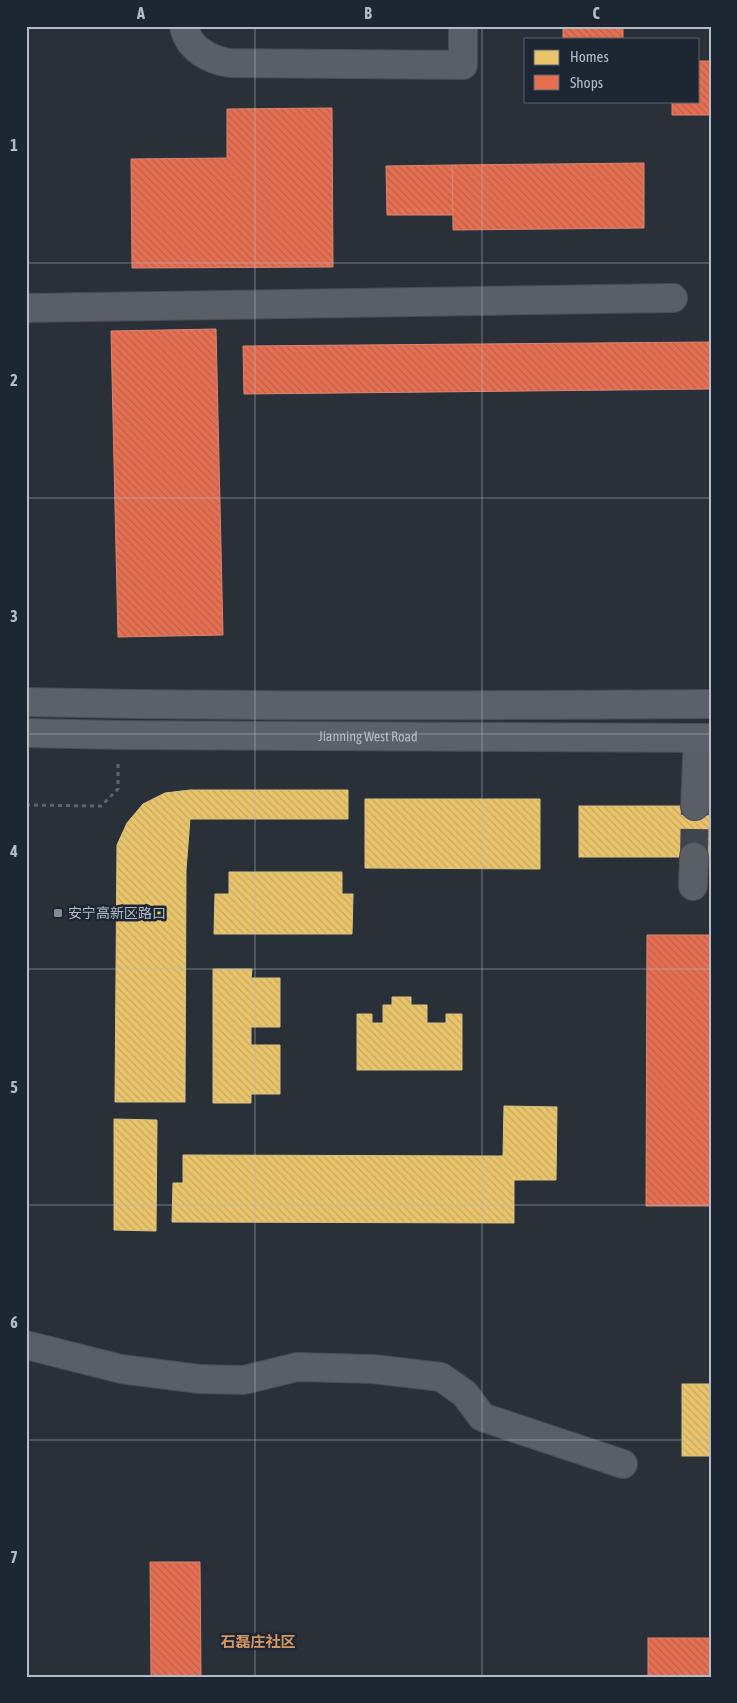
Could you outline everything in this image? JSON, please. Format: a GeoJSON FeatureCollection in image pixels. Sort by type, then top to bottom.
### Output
{"type":"FeatureCollection","features":[{"type":"Feature","properties":{"kind":"main road"},"geometry":{"type":"LineString","coordinates":[[26,702],[117,704],[711,704]]}},
{"type":"Feature","properties":{"kind":"main road","name":"Jianning West Road"},"geometry":{"type":"LineString","coordinates":[[26,733],[704,738]]}},
{"type":"Feature","properties":{"kind":"street"},"geometry":{"type":"LineString","coordinates":[[184,26],[192,43],[203,54],[216,60],[230,63],[463,64],[462,26]]}},
{"type":"Feature","properties":{"kind":"street"},"geometry":{"type":"LineString","coordinates":[[26,308],[673,298]]}},
{"type":"Feature","properties":{"kind":"street"},"geometry":{"type":"LineString","coordinates":[[695,806],[704,738]]}},
{"type":"Feature","properties":{"kind":"street"},"geometry":{"type":"LineString","coordinates":[[693,886],[694,857]]}},
{"type":"Feature","properties":{"kind":"street"},"geometry":{"type":"LineString","coordinates":[[26,1345],[121,1369],[199,1379],[244,1380],[297,1367],[373,1369],[441,1376],[465,1394],[482,1417],[623,1464]]}},
{"type":"Feature","properties":{"kind":"path"},"geometry":{"type":"LineString","coordinates":[[26,805],[101,806],[118,789],[119,735]]}},
{"type":"Feature","properties":{"kind":"building: Homes"},"geometry":{"type":"Polygon","coordinates":[[[190,790],[348,790],[348,819],[190,819],[186,870],[185,1102],[115,1102],[117,845],[127,823],[143,804],[165,793],[190,790]]]}},
{"type":"Feature","properties":{"kind":"building: Homes"},"geometry":{"type":"Polygon","coordinates":[[[365,799],[540,799],[540,869],[365,868],[365,799]]]}},
{"type":"Feature","properties":{"kind":"building: Homes"},"geometry":{"type":"Polygon","coordinates":[[[579,806],[711,806],[711,857],[579,857],[579,806]]]}},
{"type":"Feature","properties":{"kind":"building: Homes"},"geometry":{"type":"Polygon","coordinates":[[[229,872],[342,872],[342,894],[353,894],[352,934],[214,934],[215,894],[229,894],[229,872]]]}},
{"type":"Feature","properties":{"kind":"building: Homes"},"geometry":{"type":"Polygon","coordinates":[[[213,969],[252,969],[251,978],[280,978],[280,1027],[251,1027],[251,1045],[280,1045],[280,1094],[251,1094],[251,1103],[213,1103],[213,969]]]}},
{"type":"Feature","properties":{"kind":"building: Homes"},"geometry":{"type":"Polygon","coordinates":[[[392,997],[411,997],[411,1005],[427,1005],[427,1023],[446,1023],[446,1014],[462,1014],[462,1070],[357,1070],[357,1014],[372,1014],[372,1023],[383,1023],[383,1005],[392,1005],[392,997]]]}},
{"type":"Feature","properties":{"kind":"building: Homes"},"geometry":{"type":"Polygon","coordinates":[[[504,1106],[557,1107],[556,1180],[514,1180],[514,1223],[172,1222],[173,1183],[183,1183],[183,1155],[503,1156],[504,1106]]]}},
{"type":"Feature","properties":{"kind":"building: Homes"},"geometry":{"type":"Polygon","coordinates":[[[114,1119],[157,1120],[156,1231],[114,1230],[114,1119]]]}},
{"type":"Feature","properties":{"kind":"building: Homes"},"geometry":{"type":"Polygon","coordinates":[[[682,1384],[711,1384],[711,1456],[682,1456],[682,1384]]]}},
{"type":"Feature","properties":{"kind":"building: Shops"},"geometry":{"type":"Polygon","coordinates":[[[563,26],[623,26],[623,38],[563,38],[563,26]]]}},
{"type":"Feature","properties":{"kind":"building: Shops"},"geometry":{"type":"Polygon","coordinates":[[[700,61],[711,61],[711,115],[672,115],[672,102],[700,102],[700,61]]]}},
{"type":"Feature","properties":{"kind":"building: Shops"},"geometry":{"type":"Polygon","coordinates":[[[332,108],[333,267],[132,268],[131,159],[227,158],[227,109],[332,108]]]}},
{"type":"Feature","properties":{"kind":"building: Shops"},"geometry":{"type":"Polygon","coordinates":[[[644,163],[644,228],[453,230],[452,165],[644,163]]]}},
{"type":"Feature","properties":{"kind":"building: Shops"},"geometry":{"type":"Polygon","coordinates":[[[452,165],[453,215],[387,215],[386,166],[452,165]]]}},
{"type":"Feature","properties":{"kind":"building: Shops"},"geometry":{"type":"Polygon","coordinates":[[[216,329],[223,635],[118,637],[111,331],[216,329]]]}},
{"type":"Feature","properties":{"kind":"building: Shops"},"geometry":{"type":"Polygon","coordinates":[[[711,342],[711,389],[244,394],[243,346],[711,342]]]}},
{"type":"Feature","properties":{"kind":"building: Shops"},"geometry":{"type":"Polygon","coordinates":[[[647,935],[711,935],[711,1206],[646,1206],[647,935]]]}},
{"type":"Feature","properties":{"kind":"building: Shops"},"geometry":{"type":"Polygon","coordinates":[[[150,1562],[200,1562],[201,1677],[151,1677],[150,1562]]]}},
{"type":"Feature","properties":{"kind":"building: Shops"},"geometry":{"type":"Polygon","coordinates":[[[648,1638],[711,1638],[711,1677],[648,1677],[648,1638]]]}},
{"type":"Feature","properties":{"kind":"tunnel"},"geometry":{"type":"LineString","coordinates":[[694,857],[695,806]]}},
{"type":"Feature","properties":{"kind":"place","name":"安宁高新区路口"},"geometry":{"type":"Point","coordinates":[58,913]}},
{"type":"Feature","properties":{"kind":"district","name":"石磊庄社区"},"geometry":{"type":"Point","coordinates":[258,1642]}}]}
